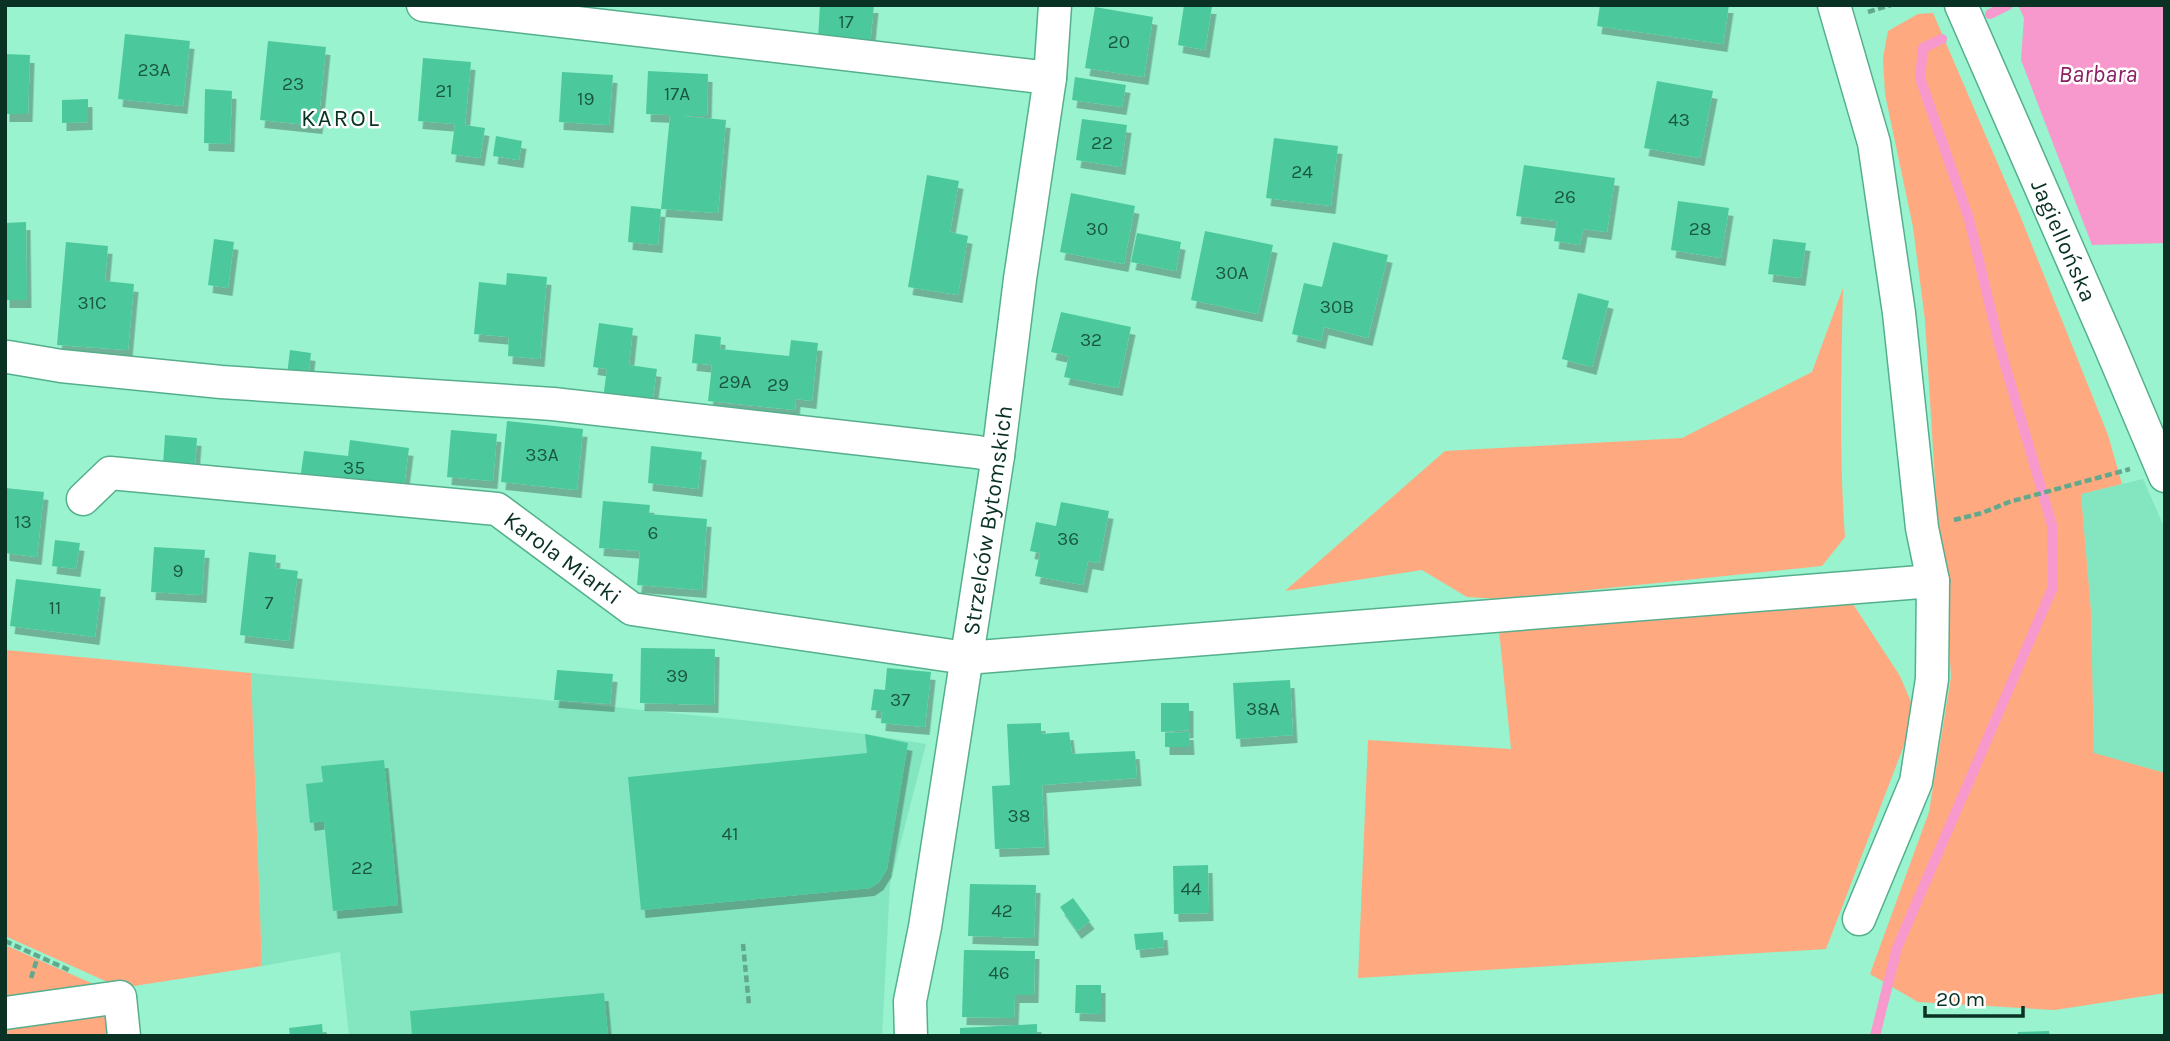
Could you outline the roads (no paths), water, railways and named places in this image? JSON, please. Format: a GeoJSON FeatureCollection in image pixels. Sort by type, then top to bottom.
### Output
{"type":"FeatureCollection","features":[{"type":"Feature","properties":{"kind":"street"},"geometry":{"type":"LineString","coordinates":[[423,5],[1050,78]]}},
{"type":"Feature","properties":{"kind":"street","name":"Strzelców Bytomskich"},"geometry":{"type":"LineString","coordinates":[[911,1036],[910,1000],[925,927],[998,456],[1020,279],[1050,78],[1055,5]]}},
{"type":"Feature","properties":{"kind":"street"},"geometry":{"type":"LineString","coordinates":[[1834,5],[1874,143],[1899,313],[1922,528],[1933,581],[1932,679],[1916,782],[1859,919]]}},
{"type":"Feature","properties":{"kind":"street","name":"Jagiellońska"},"geometry":{"type":"LineString","coordinates":[[1961,5],[2161,469]]}},
{"type":"Feature","properties":{"kind":"street"},"geometry":{"type":"LineString","coordinates":[[8,357],[61,366],[221,382],[553,404],[998,456]]}},
{"type":"Feature","properties":{"kind":"street","name":"Karola Miarki"},"geometry":{"type":"LineString","coordinates":[[83,499],[110,473],[497,509],[632,608],[966,658],[1933,581]]}},
{"type":"Feature","properties":{"kind":"street"},"geometry":{"type":"LineString","coordinates":[[5,1013],[120,997],[124,1036]]}},
{"type":"Feature","properties":{"kind":"water","name":"Barbara"},"geometry":{"type":"Polygon","coordinates":[[[2018,5],[2165,5],[2165,243],[2092,245],[2021,60],[2024,18],[2018,5]]]}},
{"type":"Feature","properties":{"kind":"waterway"},"geometry":{"type":"LineString","coordinates":[[1990,14],[2008,5]]}},
{"type":"Feature","properties":{"kind":"waterway"},"geometry":{"type":"LineString","coordinates":[[1875,1036],[1897,948],[2053,587],[2052,525],[1999,344],[1969,219],[1920,78],[1923,48],[1942,39]]}},
{"type":"Feature","properties":{"kind":"district","name":"KAROL"},"geometry":{"type":"Point","coordinates":[341,118]}}]}
